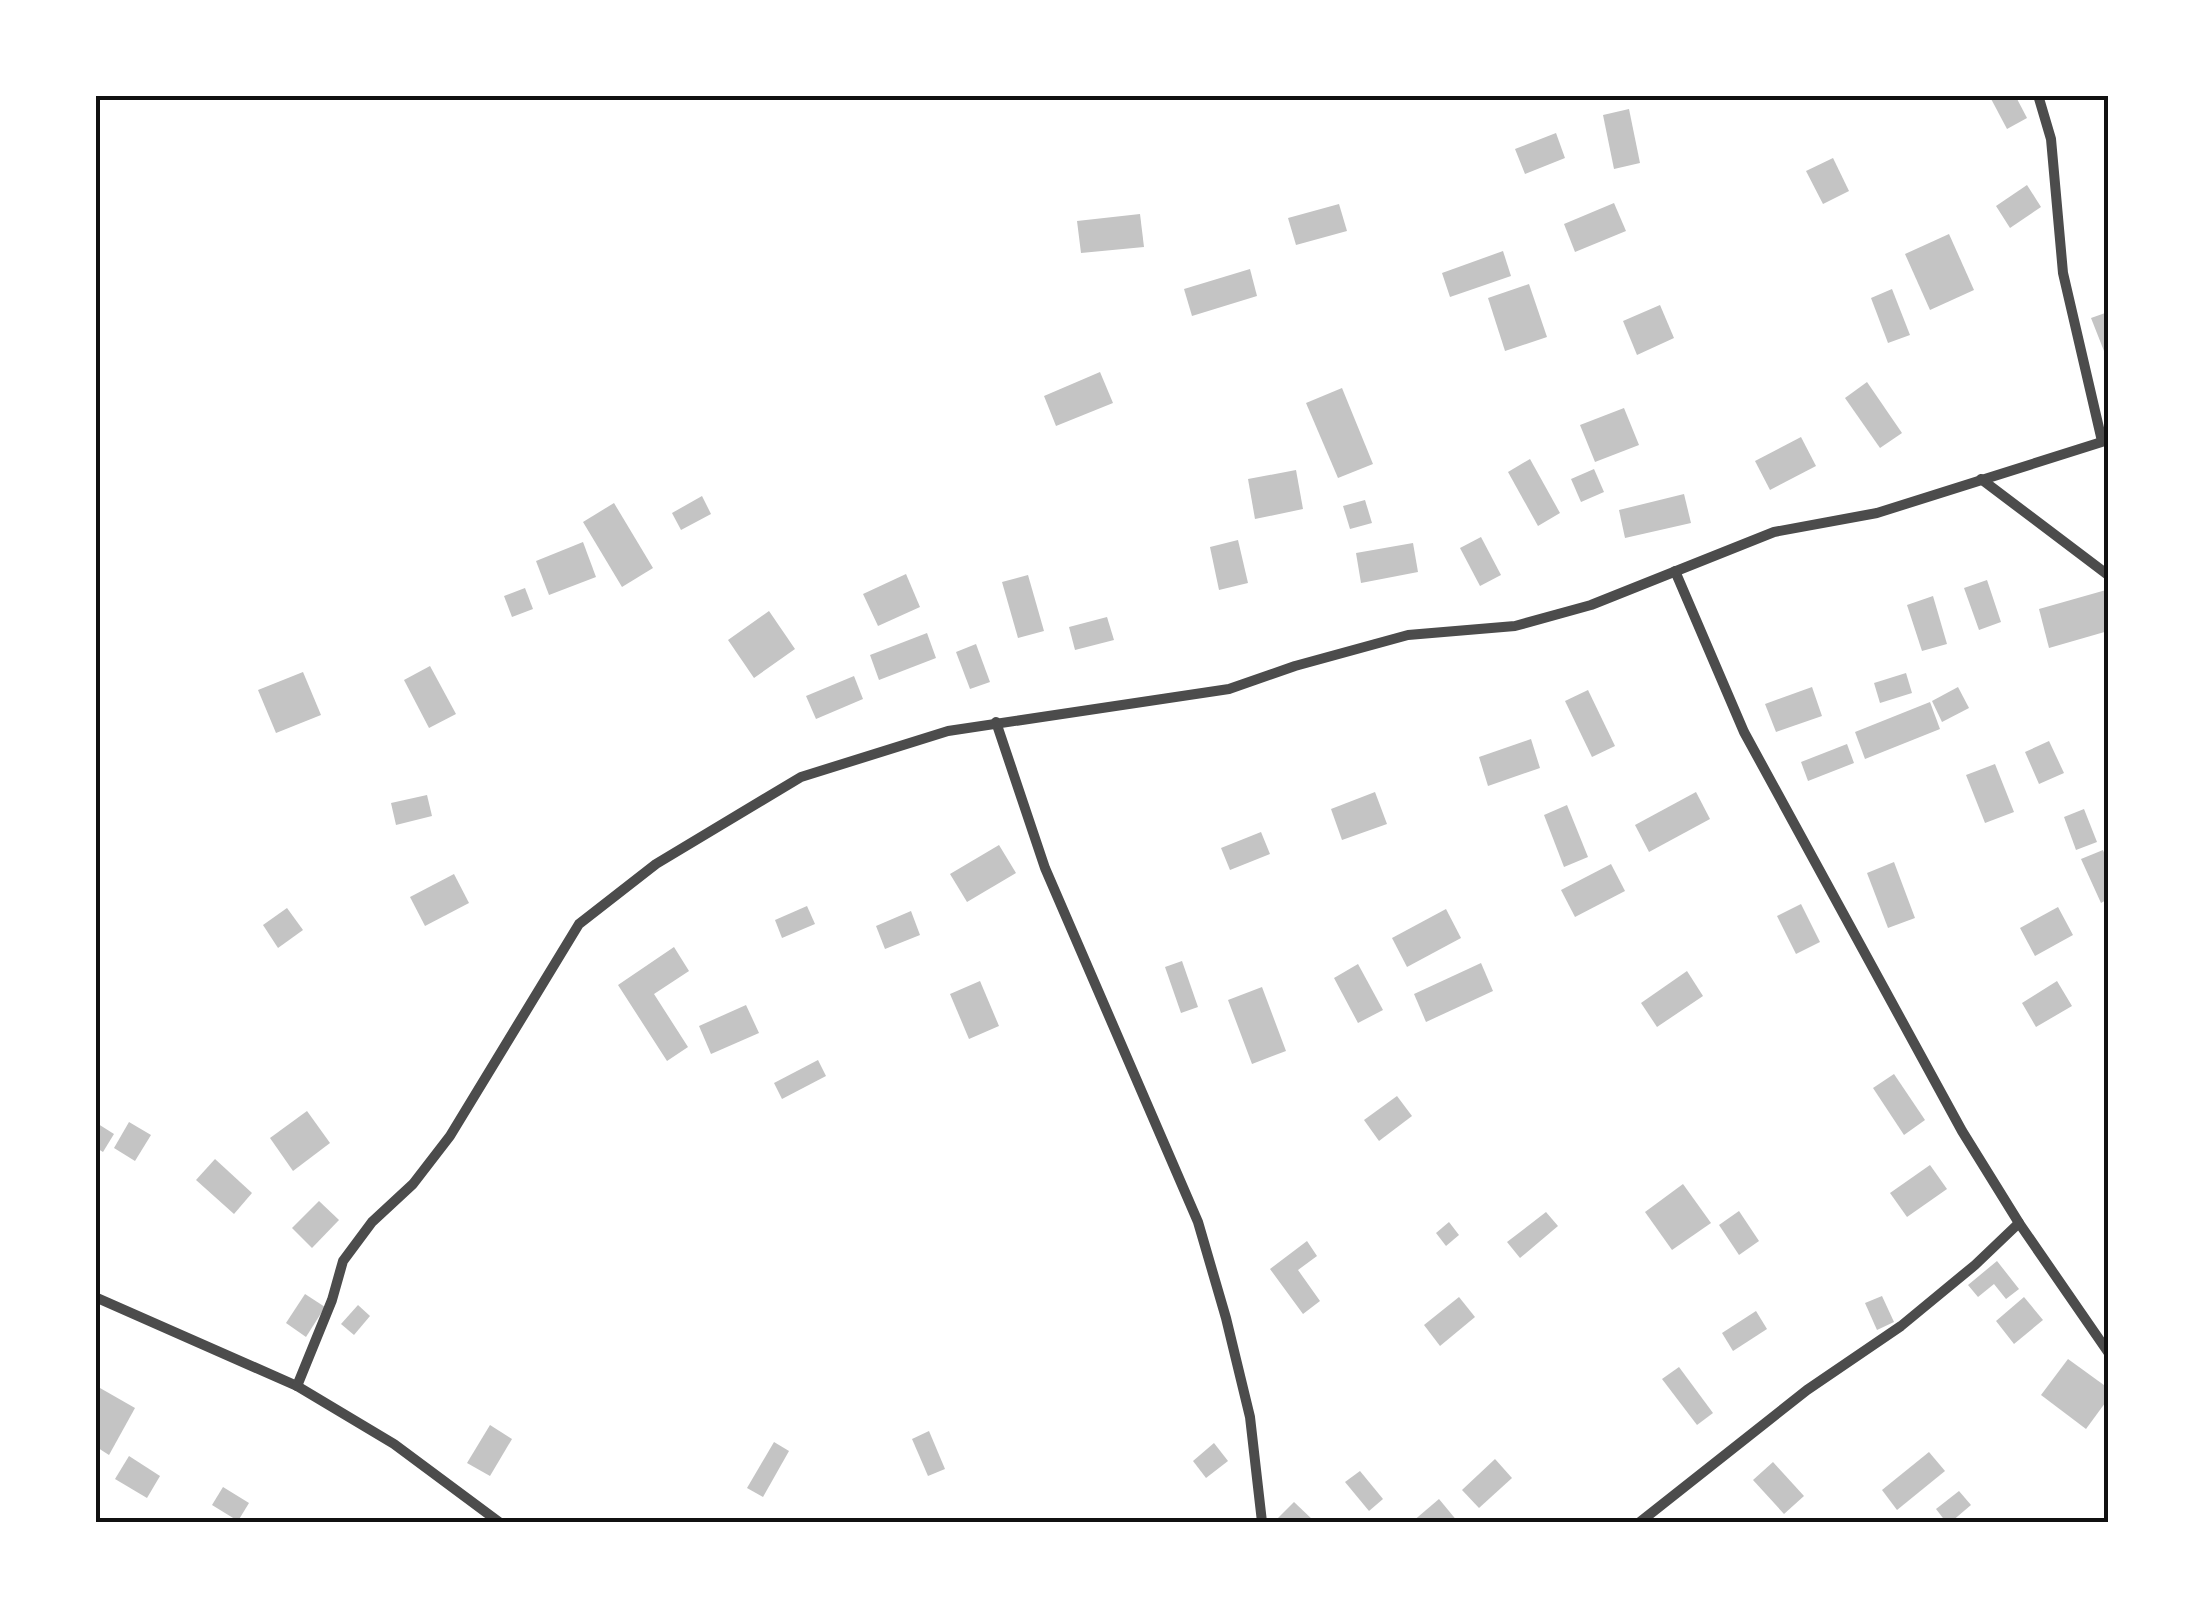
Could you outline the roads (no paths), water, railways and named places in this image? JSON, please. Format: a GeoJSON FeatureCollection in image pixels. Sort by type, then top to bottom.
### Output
{"type":"FeatureCollection","features":[{"type":"Feature","properties":{"kind":"street"},"geometry":{"type":"LineString","coordinates":[[297,1386],[332,1300],[342,1261],[372,1222],[413,1184],[450,1136],[579,924],[656,864],[801,778],[948,731],[1229,689],[1408,635],[1514,626],[1590,605],[1774,532],[1877,514],[2105,440],[2064,273],[2050,139],[2038,95]]}},
{"type":"Feature","properties":{"kind":"street"},"geometry":{"type":"LineString","coordinates":[[1980,479],[2108,575]]}},
{"type":"Feature","properties":{"kind":"street"},"geometry":{"type":"LineString","coordinates":[[1675,571],[1744,732],[1962,1132],[2108,1352]]}},
{"type":"Feature","properties":{"kind":"street"},"geometry":{"type":"LineString","coordinates":[[996,722],[1044,868],[1198,1222],[1250,1417],[1262,1522]]}},
{"type":"Feature","properties":{"kind":"street"},"geometry":{"type":"LineString","coordinates":[[1640,1522],[1807,1390],[1901,1326],[1975,1266],[2019,1223]]}},
{"type":"Feature","properties":{"kind":"street"},"geometry":{"type":"LineString","coordinates":[[95,1298],[297,1386],[394,1444],[500,1522]]}}]}
